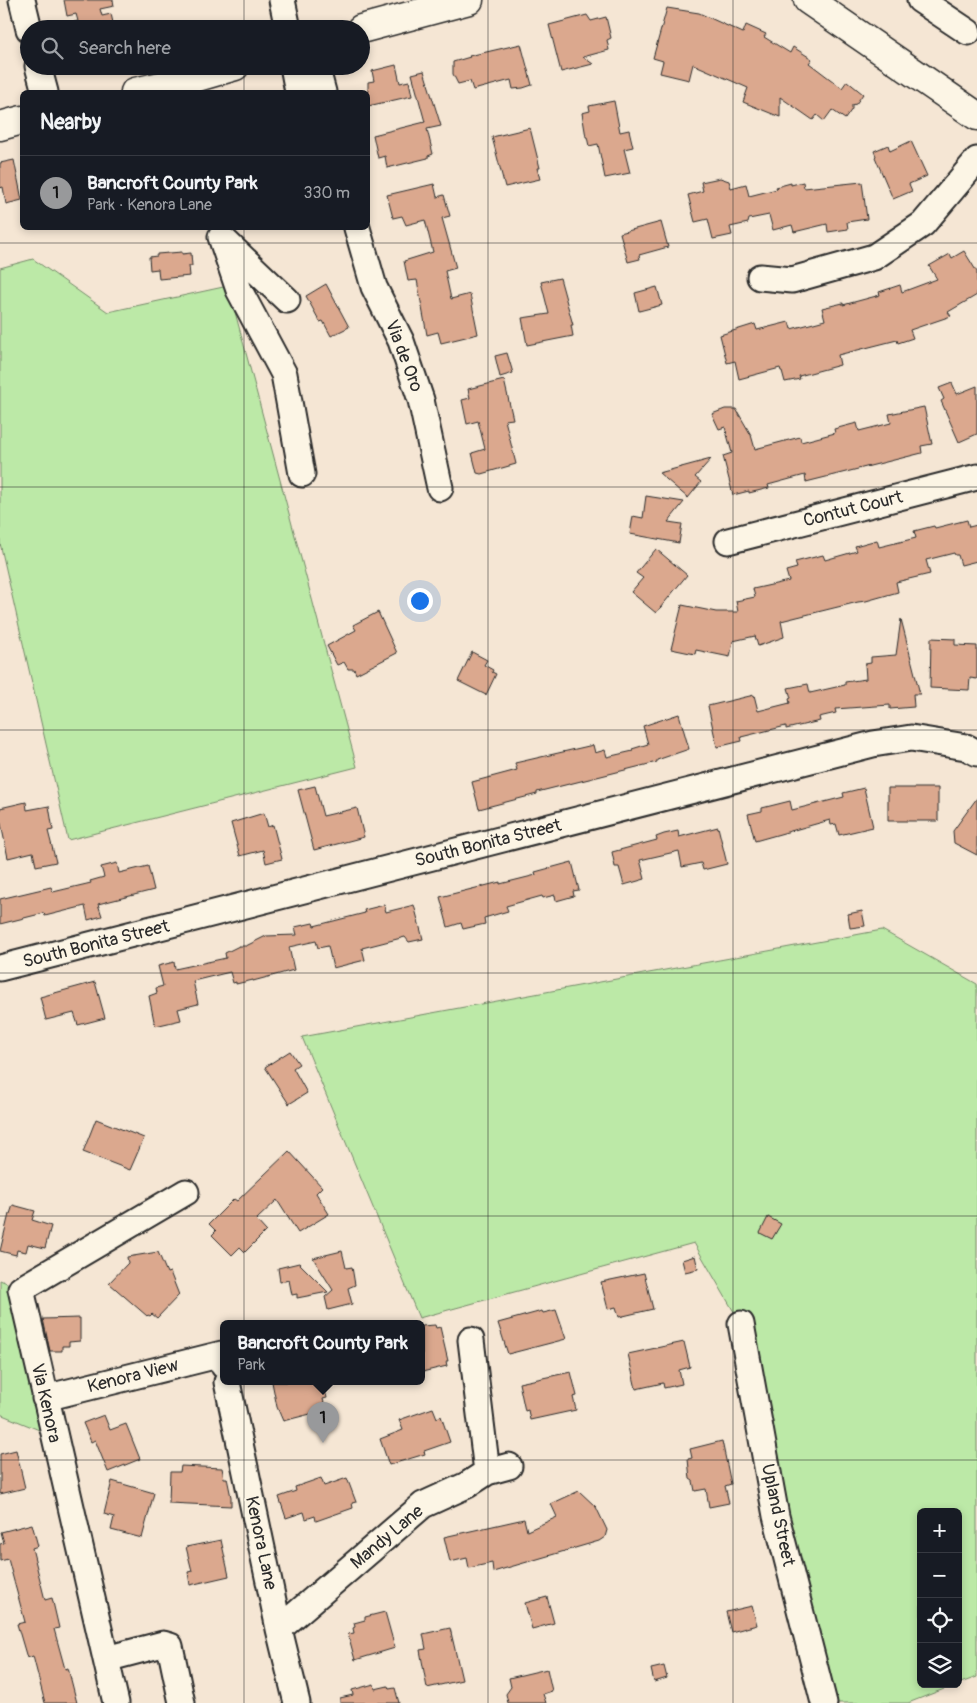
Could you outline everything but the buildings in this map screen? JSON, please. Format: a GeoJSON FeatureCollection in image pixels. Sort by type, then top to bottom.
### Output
{"type":"FeatureCollection","features":[{"type":"Feature","properties":{"kind":"main road"},"geometry":{"type":"LineString","coordinates":[[370,25],[416,7],[469,0]]}},
{"type":"Feature","properties":{"kind":"main road"},"geometry":{"type":"LineString","coordinates":[[808,0],[977,116]]}},
{"type":"Feature","properties":{"kind":"main road"},"geometry":{"type":"LineString","coordinates":[[153,90],[188,86],[214,75]]}},
{"type":"Feature","properties":{"kind":"main road"},"geometry":{"type":"LineString","coordinates":[[0,126],[20,121]]}},
{"type":"Feature","properties":{"kind":"street"},"geometry":{"type":"LineString","coordinates":[[22,0],[27,20]]}},
{"type":"Feature","properties":{"kind":"street"},"geometry":{"type":"LineString","coordinates":[[282,0],[286,20]]}},
{"type":"Feature","properties":{"kind":"street"},"geometry":{"type":"LineString","coordinates":[[920,0],[968,32]]}},
{"type":"Feature","properties":{"kind":"street"},"geometry":{"type":"LineString","coordinates":[[40,75],[44,90]]}},
{"type":"Feature","properties":{"kind":"street"},"geometry":{"type":"LineString","coordinates":[[295,75],[298,90]]}},
{"type":"Feature","properties":{"kind":"street"},"geometry":{"type":"LineString","coordinates":[[318,75],[322,90]]}},
{"type":"Feature","properties":{"kind":"street"},"geometry":{"type":"LineString","coordinates":[[760,277],[792,280],[874,257],[923,224],[977,160]]}},
{"type":"Feature","properties":{"kind":"street","name":"Via de Oro"},"geometry":{"type":"LineString","coordinates":[[357,230],[374,287],[401,341],[421,400],[440,488]]}},
{"type":"Feature","properties":{"kind":"street"},"geometry":{"type":"LineString","coordinates":[[219,232],[287,300]]}},
{"type":"Feature","properties":{"kind":"street"},"geometry":{"type":"LineString","coordinates":[[219,232],[239,290],[284,374],[302,474]]}},
{"type":"Feature","properties":{"kind":"street","name":"Contut Court"},"geometry":{"type":"LineString","coordinates":[[728,541],[977,477]]}},
{"type":"Feature","properties":{"kind":"street","name":"South Bonita Street"},"geometry":{"type":"LineString","coordinates":[[0,968],[873,744],[911,738],[966,748],[977,753]]}},
{"type":"Feature","properties":{"kind":"street","name":"Via Kenora"},"geometry":{"type":"LineString","coordinates":[[116,1703],[21,1290],[186,1192]]}},
{"type":"Feature","properties":{"kind":"street","name":"Upland Street"},"geometry":{"type":"LineString","coordinates":[[741,1324],[776,1516],[824,1703]]}},
{"type":"Feature","properties":{"kind":"street","name":"Mandy Lane"},"geometry":{"type":"LineString","coordinates":[[279,1629],[423,1505],[498,1469],[471,1340]]}},
{"type":"Feature","properties":{"kind":"street","name":"Kenora View"},"geometry":{"type":"LineString","coordinates":[[45,1398],[220,1361]]}},
{"type":"Feature","properties":{"kind":"street","name":"Kenora Lane"},"geometry":{"type":"LineString","coordinates":[[229,1385],[279,1629],[297,1703]]}},
{"type":"Feature","properties":{"kind":"street"},"geometry":{"type":"LineString","coordinates":[[106,1659],[163,1644],[170,1646],[182,1703]]}},
{"type":"Feature","properties":{"kind":"green space"},"geometry":{"type":"Polygon","coordinates":[[[33,259],[108,312],[228,286],[357,767],[68,840],[0,543],[0,268],[33,259]]]}},
{"type":"Feature","properties":{"kind":"green space"},"geometry":{"type":"Polygon","coordinates":[[[882,930],[977,984],[977,1677],[962,1683],[962,1508],[917,1508],[917,1688],[947,1688],[908,1703],[820,1703],[741,1324],[694,1243],[419,1318],[302,1037],[882,930]]]}},
{"type":"Feature","properties":{"kind":"green space"},"geometry":{"type":"Polygon","coordinates":[[[0,1280],[21,1289],[54,1436],[0,1414],[0,1280]]]}},
{"type":"Feature","properties":{"kind":"place","name":"Bancroft County Park"},"geometry":{"type":"Point","coordinates":[323,1443]}}]}
